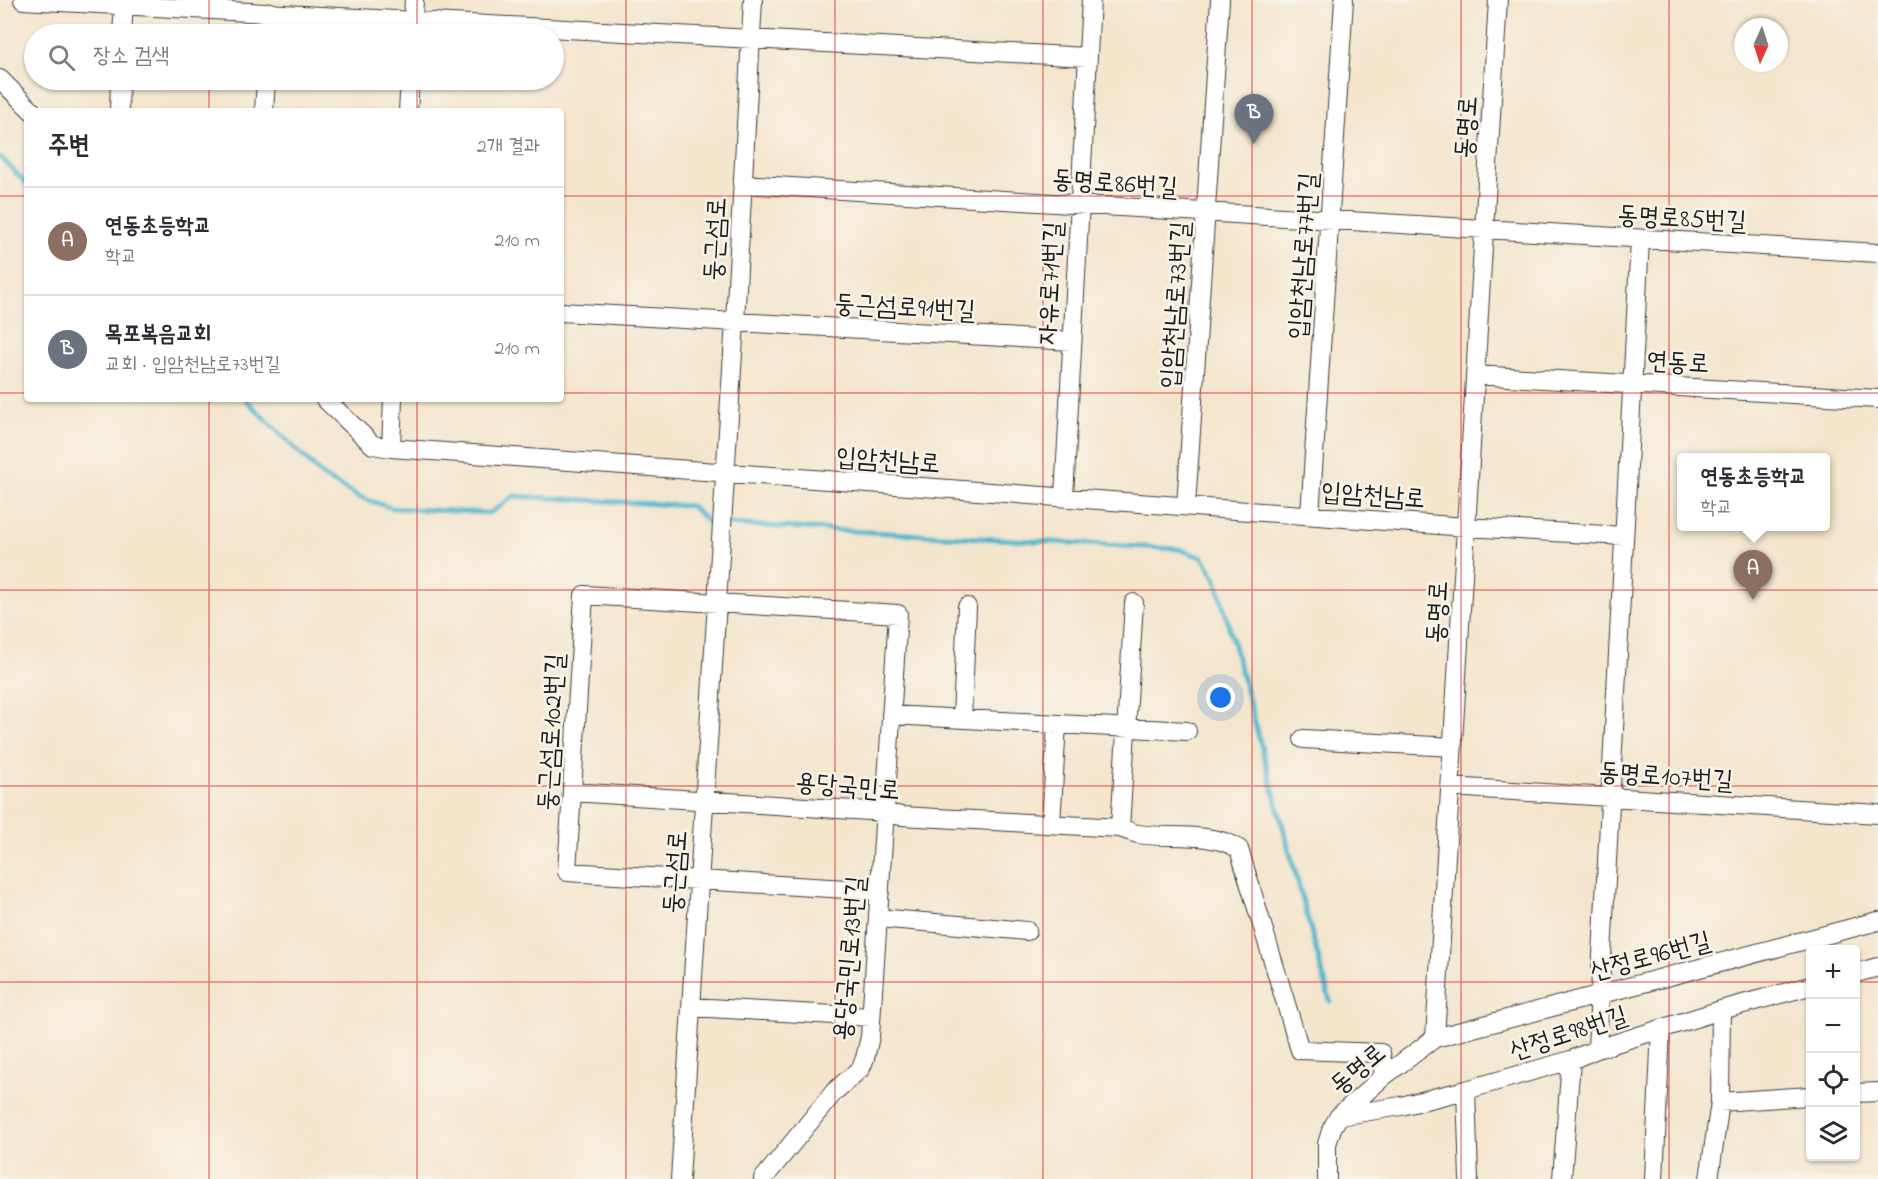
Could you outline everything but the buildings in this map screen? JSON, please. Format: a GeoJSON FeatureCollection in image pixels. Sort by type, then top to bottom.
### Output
{"type":"FeatureCollection","features":[{"type":"Feature","properties":{"kind":"street"},"geometry":{"type":"LineString","coordinates":[[23,0],[270,12],[384,24]]}},
{"type":"Feature","properties":{"kind":"street"},"geometry":{"type":"LineString","coordinates":[[412,24],[414,0]]}},
{"type":"Feature","properties":{"kind":"street","name":"둥근섬로"},"geometry":{"type":"LineString","coordinates":[[680,1179],[735,322],[753,0]]}},
{"type":"Feature","properties":{"kind":"street","name":"자유로71번길"},"geometry":{"type":"LineString","coordinates":[[1064,497],[1078,205],[1091,0]]}},
{"type":"Feature","properties":{"kind":"street","name":"입암천남로73번길"},"geometry":{"type":"LineString","coordinates":[[1186,506],[1220,0]]}},
{"type":"Feature","properties":{"kind":"street","name":"입암천남로77번길"},"geometry":{"type":"LineString","coordinates":[[1310,515],[1344,0]]}},
{"type":"Feature","properties":{"kind":"street","name":"동명로"},"geometry":{"type":"LineString","coordinates":[[1327,1179],[1327,1144],[1339,1116],[1384,1076],[1435,1038],[1498,0]]}},
{"type":"Feature","properties":{"kind":"street"},"geometry":{"type":"LineString","coordinates":[[123,24],[124,4]]}},
{"type":"Feature","properties":{"kind":"street"},"geometry":{"type":"LineString","coordinates":[[269,24],[270,12]]}},
{"type":"Feature","properties":{"kind":"street"},"geometry":{"type":"LineString","coordinates":[[564,32],[751,38],[1087,57]]}},
{"type":"Feature","properties":{"kind":"street"},"geometry":{"type":"LineString","coordinates":[[0,79],[29,108]]}},
{"type":"Feature","properties":{"kind":"street"},"geometry":{"type":"LineString","coordinates":[[118,108],[119,90]]}},
{"type":"Feature","properties":{"kind":"street"},"geometry":{"type":"LineString","coordinates":[[264,108],[265,90]]}},
{"type":"Feature","properties":{"kind":"street"},"geometry":{"type":"LineString","coordinates":[[408,108],[409,90]]}},
{"type":"Feature","properties":{"kind":"street","name":"동명로86번길"},"geometry":{"type":"LineString","coordinates":[[742,184],[1484,231]]}},
{"type":"Feature","properties":{"kind":"street","name":"동명로85번길"},"geometry":{"type":"LineString","coordinates":[[1484,231],[1878,253]]}},
{"type":"Feature","properties":{"kind":"street"},"geometry":{"type":"LineString","coordinates":[[1597,1049],[1641,240]]}},
{"type":"Feature","properties":{"kind":"street","name":"둥근섬로91번길"},"geometry":{"type":"LineString","coordinates":[[564,312],[1072,341]]}},
{"type":"Feature","properties":{"kind":"street","name":"연동로"},"geometry":{"type":"LineString","coordinates":[[1475,375],[1878,399]]}},
{"type":"Feature","properties":{"kind":"street","name":"입암천남로"},"geometry":{"type":"LineString","coordinates":[[328,402],[373,445],[391,448],[725,477],[1064,497],[1466,527],[1624,536]]}},
{"type":"Feature","properties":{"kind":"street"},"geometry":{"type":"LineString","coordinates":[[391,448],[393,402]]}},
{"type":"Feature","properties":{"kind":"street","name":"둥근섬로102번길"},"geometry":{"type":"LineString","coordinates":[[699,879],[567,872],[584,595],[717,604]]}},
{"type":"Feature","properties":{"kind":"street"},"geometry":{"type":"LineString","coordinates":[[1120,828],[1134,603]]}},
{"type":"Feature","properties":{"kind":"street","name":"용당국민로13번길"},"geometry":{"type":"LineString","coordinates":[[717,604],[898,614],[870,1038],[861,1068],[834,1092],[763,1179]]}},
{"type":"Feature","properties":{"kind":"street"},"geometry":{"type":"LineString","coordinates":[[962,718],[968,607]]}},
{"type":"Feature","properties":{"kind":"street"},"geometry":{"type":"LineString","coordinates":[[891,715],[1187,731]]}},
{"type":"Feature","properties":{"kind":"street"},"geometry":{"type":"LineString","coordinates":[[1051,824],[1057,724]]}},
{"type":"Feature","properties":{"kind":"street"},"geometry":{"type":"LineString","coordinates":[[1303,739],[1453,747]]}},
{"type":"Feature","properties":{"kind":"street","name":"동명로107번길"},"geometry":{"type":"LineString","coordinates":[[1450,787],[1878,814]]}},
{"type":"Feature","properties":{"kind":"street","name":"용당국민로"},"geometry":{"type":"LineString","coordinates":[[572,792],[885,812],[901,816],[1120,828],[1136,834],[1214,839],[1230,843],[1239,849],[1300,1050],[1381,1053],[1384,1076]]}},
{"type":"Feature","properties":{"kind":"street"},"geometry":{"type":"LineString","coordinates":[[699,879],[880,891]]}},
{"type":"Feature","properties":{"kind":"street"},"geometry":{"type":"LineString","coordinates":[[878,918],[1027,931]]}},
{"type":"Feature","properties":{"kind":"street","name":"산정로96번길"},"geometry":{"type":"LineString","coordinates":[[1435,1038],[1878,921]]}},
{"type":"Feature","properties":{"kind":"street"},"geometry":{"type":"LineString","coordinates":[[1860,972],[1878,967]]}},
{"type":"Feature","properties":{"kind":"street","name":"산정로98번길"},"geometry":{"type":"LineString","coordinates":[[1339,1116],[1401,1106],[1466,1090],[1571,1060],[1597,1049],[1721,1010],[1806,987]]}},
{"type":"Feature","properties":{"kind":"street"},"geometry":{"type":"LineString","coordinates":[[691,1007],[871,1017]]}},
{"type":"Feature","properties":{"kind":"street"},"geometry":{"type":"LineString","coordinates":[[1709,1179],[1720,1102],[1721,1010]]}},
{"type":"Feature","properties":{"kind":"street"},"geometry":{"type":"LineString","coordinates":[[1654,1179],[1661,1029]]}},
{"type":"Feature","properties":{"kind":"street"},"geometry":{"type":"LineString","coordinates":[[1562,1179],[1571,1060]]}},
{"type":"Feature","properties":{"kind":"street"},"geometry":{"type":"LineString","coordinates":[[1466,1090],[1469,1179]]}},
{"type":"Feature","properties":{"kind":"street"},"geometry":{"type":"LineString","coordinates":[[1860,1094],[1878,1092]]}},
{"type":"Feature","properties":{"kind":"street"},"geometry":{"type":"LineString","coordinates":[[1720,1102],[1806,1096]]}},
{"type":"Feature","properties":{"kind":"waterway"},"geometry":{"type":"LineString","coordinates":[[0,157],[24,181]]}},
{"type":"Feature","properties":{"kind":"waterway"},"geometry":{"type":"LineString","coordinates":[[248,402],[324,477],[359,497],[392,508],[490,513],[514,496],[691,506],[709,523],[1179,549],[1203,558],[1216,579],[1330,1001]]}},
{"type":"Feature","properties":{"kind":"place","name":"목포복음교회"},"geometry":{"type":"Point","coordinates":[1254,144]}},
{"type":"Feature","properties":{"kind":"place","name":"연동초등학교"},"geometry":{"type":"Point","coordinates":[1753,600]}}]}
